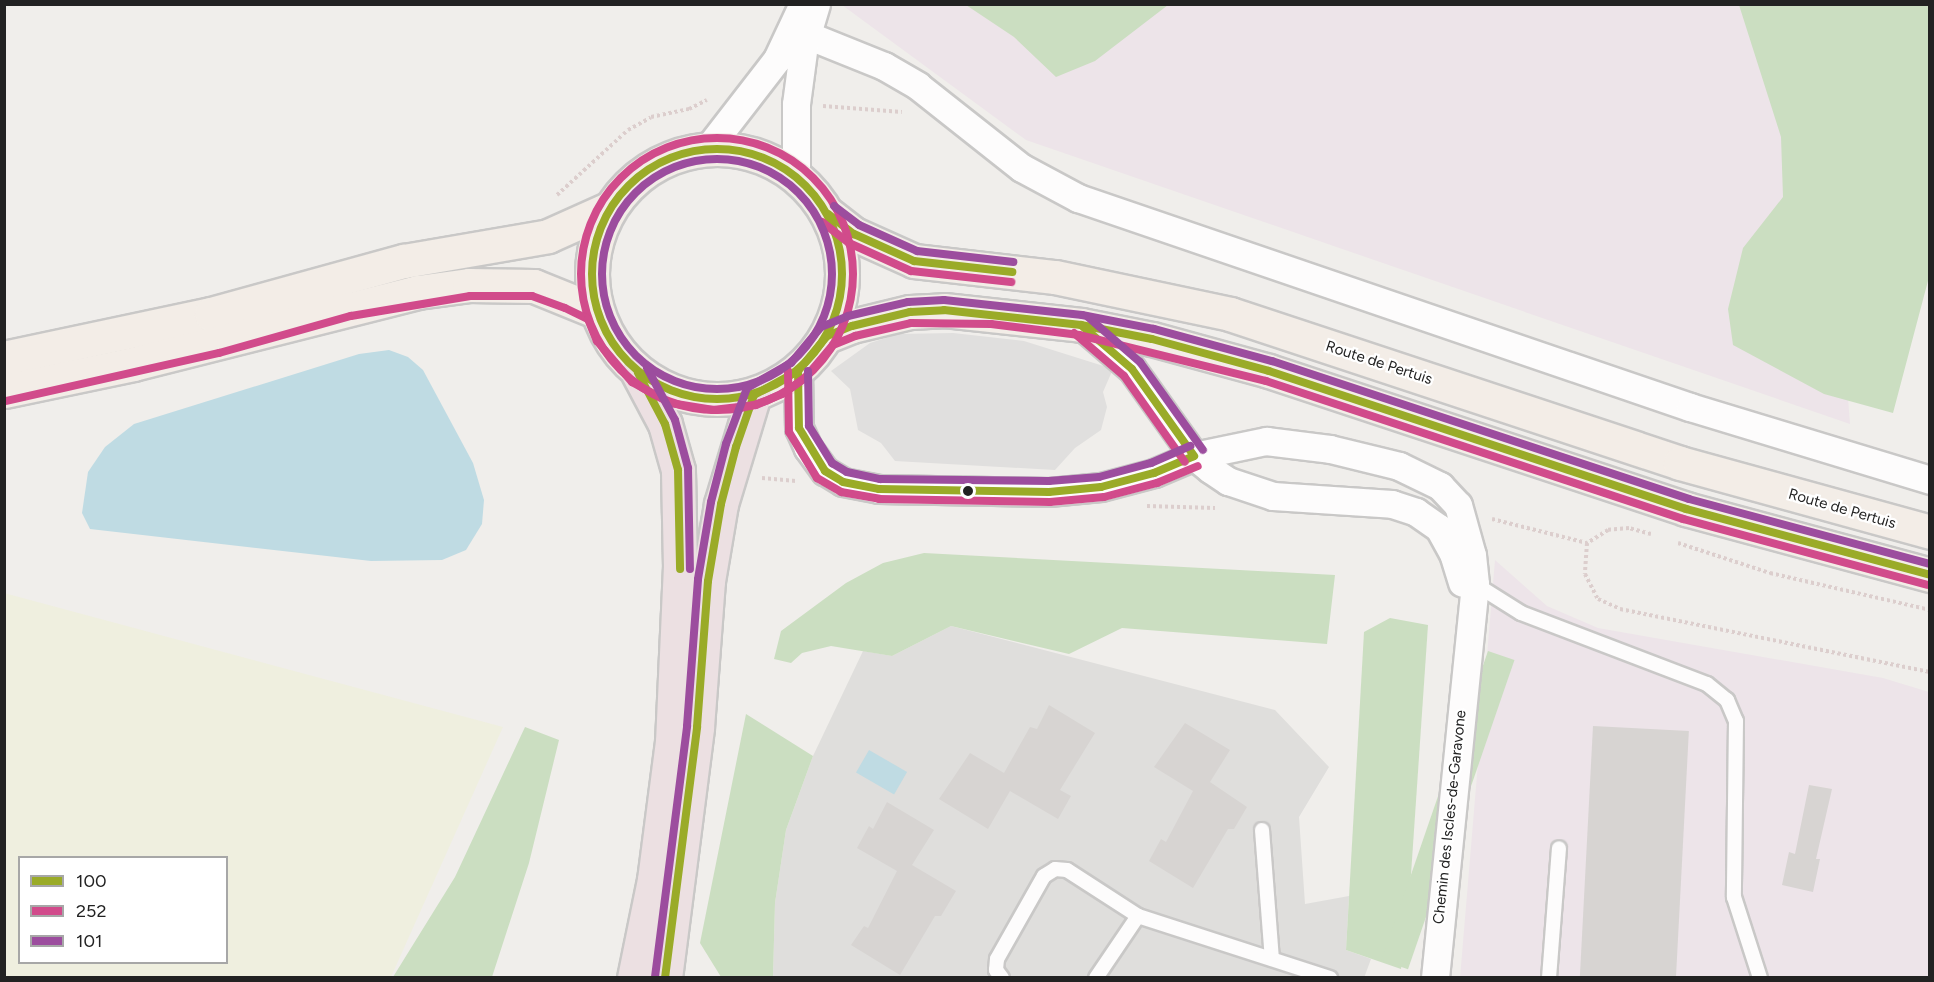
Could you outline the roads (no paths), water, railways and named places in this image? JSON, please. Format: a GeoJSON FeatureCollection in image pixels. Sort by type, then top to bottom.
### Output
{"type":"FeatureCollection","features":[{"type":"Feature","properties":{"kind":"highway"},"geometry":{"type":"LineString","coordinates":[[634,978],[654,880],[672,742],[680,567],[678,470],[665,424],[638,373]]}},
{"type":"Feature","properties":{"kind":"highway"},"geometry":{"type":"LineString","coordinates":[[664,978],[697,726],[708,581],[721,504],[754,394]]}},
{"type":"Feature","properties":{"kind":"main road"},"geometry":{"type":"LineString","coordinates":[[709,147],[755,153],[796,175],[828,214],[839,243],[843,275],[838,306],[827,336],[798,371],[754,394],[704,398],[674,393],[638,373],[611,341],[596,311],[591,259],[608,209],[635,178],[661,162],[709,147]]}},
{"type":"Feature","properties":{"kind":"main road"},"geometry":{"type":"LineString","coordinates":[[4,358],[211,314],[404,261],[548,236],[608,209]]}},
{"type":"Feature","properties":{"kind":"main road","name":"Route de Pertuis"},"geometry":{"type":"LineString","coordinates":[[828,214],[854,234],[914,261],[1055,277],[1230,314],[1680,463],[1929,532]]}},
{"type":"Feature","properties":{"kind":"main road"},"geometry":{"type":"LineString","coordinates":[[4,391],[154,359],[418,292],[469,285],[534,286],[596,311]]}},
{"type":"Feature","properties":{"kind":"main road"},"geometry":{"type":"LineString","coordinates":[[827,336],[852,326],[910,312],[944,310],[1081,325],[1269,370],[1686,509],[1929,575]]}},
{"type":"Feature","properties":{"kind":"street"},"geometry":{"type":"LineString","coordinates":[[709,147],[777,59],[803,4]]}},
{"type":"Feature","properties":{"kind":"street"},"geometry":{"type":"LineString","coordinates":[[796,175],[796,104],[807,34],[816,4]]}},
{"type":"Feature","properties":{"kind":"street"},"geometry":{"type":"LineString","coordinates":[[807,34],[884,66],[956,116],[1022,168],[1078,198],[1668,399],[1929,480]]}},
{"type":"Feature","properties":{"kind":"street"},"geometry":{"type":"LineString","coordinates":[[1081,325],[1132,369],[1194,456],[1228,481],[1274,496],[1392,504],[1416,512],[1439,528],[1454,553],[1462,584],[1466,656]]}},
{"type":"Feature","properties":{"kind":"street"},"geometry":{"type":"LineString","coordinates":[[798,371],[799,428],[808,448],[825,471],[843,482],[879,489],[1049,492],[1101,487],[1154,473],[1194,456],[1266,441],[1330,448],[1399,466],[1440,486],[1461,513],[1476,584],[1466,656]]}},
{"type":"Feature","properties":{"kind":"street","name":"Chemin des Iscles-de-Garavone"},"geometry":{"type":"LineString","coordinates":[[1435,978],[1466,656]]}},
{"type":"Feature","properties":{"kind":"lane"},"geometry":{"type":"LineString","coordinates":[[1476,584],[1521,613],[1696,679],[1727,700],[1736,721],[1734,897],[1760,978]]}},
{"type":"Feature","properties":{"kind":"lane"},"geometry":{"type":"LineString","coordinates":[[1262,830],[1272,959]]}},
{"type":"Feature","properties":{"kind":"lane"},"geometry":{"type":"LineString","coordinates":[[1549,978],[1559,848]]}},
{"type":"Feature","properties":{"kind":"lane"},"geometry":{"type":"LineString","coordinates":[[1002,978],[996,970],[997,959],[1044,876],[1055,869],[1067,870],[1138,916],[1330,978]]}},
{"type":"Feature","properties":{"kind":"lane"},"geometry":{"type":"LineString","coordinates":[[1096,978],[1138,916]]}},
{"type":"Feature","properties":{"kind":"water"},"geometry":{"type":"Polygon","coordinates":[[[389,350],[408,357],[423,370],[473,463],[484,500],[482,524],[466,550],[442,560],[371,561],[90,529],[82,513],[88,472],[105,447],[134,424],[359,354],[389,350]]]}},
{"type":"Feature","properties":{"kind":"water"},"geometry":{"type":"Polygon","coordinates":[[[869,750],[907,772],[894,795],[856,773],[869,750]]]}}]}
